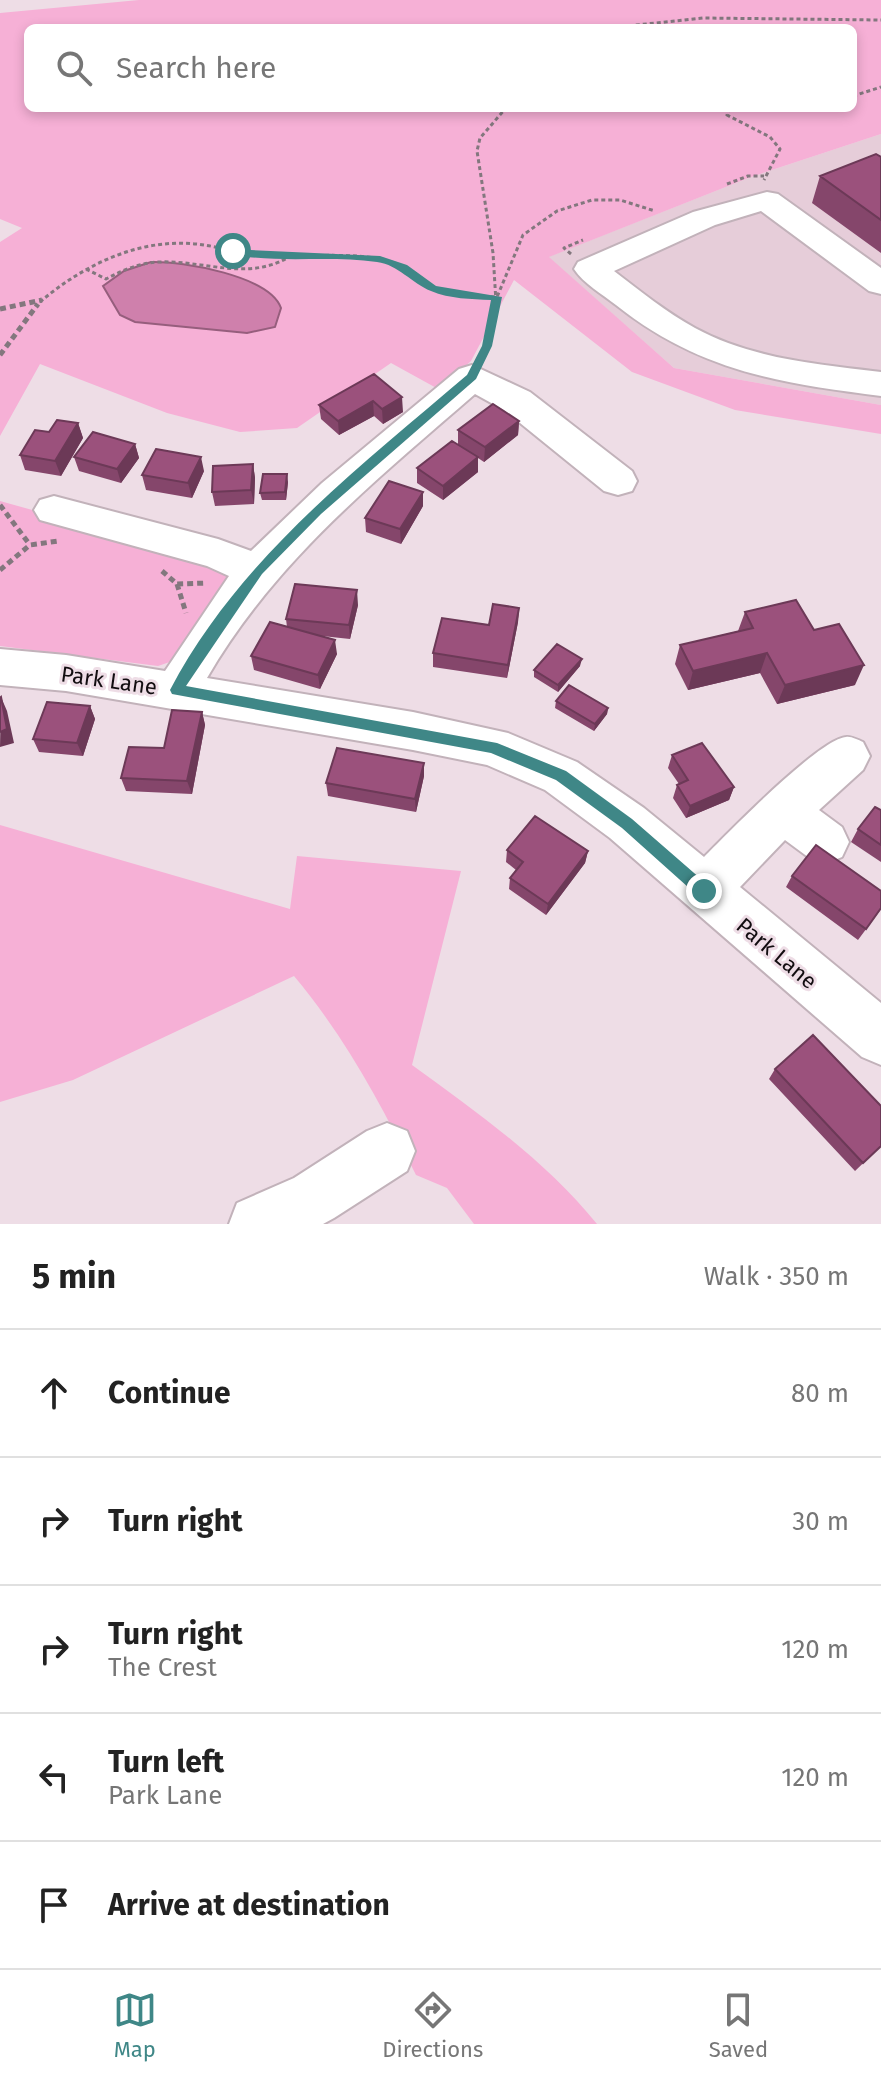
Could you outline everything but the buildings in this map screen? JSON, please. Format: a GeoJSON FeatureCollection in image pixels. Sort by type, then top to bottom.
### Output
{"type":"FeatureCollection","features":[{"type":"Feature","properties":{"kind":"street"},"geometry":{"type":"LineString","coordinates":[[881,284],[767,201],[763,189],[706,220],[590,269],[695,343],[729,356],[808,374],[881,384]]}},
{"type":"Feature","properties":{"kind":"street"},"geometry":{"type":"LineString","coordinates":[[177,690],[197,655],[258,571],[316,511],[472,377],[517,401],[618,481]]}},
{"type":"Feature","properties":{"kind":"street"},"geometry":{"type":"LineString","coordinates":[[54,510],[218,554],[258,571]]}},
{"type":"Feature","properties":{"kind":"street","name":"Park Lane"},"geometry":{"type":"LineString","coordinates":[[0,667],[66,673],[177,690],[492,747],[561,776],[627,823],[881,1038]]}},
{"type":"Feature","properties":{"kind":"street"},"geometry":{"type":"LineString","coordinates":[[704,891],[784,811],[847,756]]}},
{"type":"Feature","properties":{"kind":"street"},"geometry":{"type":"LineString","coordinates":[[784,811],[825,842]]}},
{"type":"Feature","properties":{"kind":"street"},"geometry":{"type":"LineString","coordinates":[[258,1224],[314,1198],[387,1151]]}},
{"type":"Feature","properties":{"kind":"path"},"geometry":{"type":"LineString","coordinates":[[646,24],[703,18],[881,20]]}},
{"type":"Feature","properties":{"kind":"path"},"geometry":{"type":"LineString","coordinates":[[857,95],[881,87]]}},
{"type":"Feature","properties":{"kind":"path"},"geometry":{"type":"LineString","coordinates":[[497,297],[477,151],[480,138],[503,112]]}},
{"type":"Feature","properties":{"kind":"path"},"geometry":{"type":"LineString","coordinates":[[722,186],[748,176],[763,189],[780,149],[776,141],[734,122],[727,115],[728,112]]}},
{"type":"Feature","properties":{"kind":"path"},"geometry":{"type":"LineString","coordinates":[[472,377],[487,346],[497,297],[523,235],[557,211],[592,200],[620,200],[658,212]]}},
{"type":"Feature","properties":{"kind":"path"},"geometry":{"type":"LineString","coordinates":[[0,355],[39,303],[68,278],[165,243],[196,244],[261,256],[380,259],[404,267],[432,288],[459,296],[497,297]]}},
{"type":"Feature","properties":{"kind":"path"},"geometry":{"type":"LineString","coordinates":[[86,269],[106,279],[133,264],[149,261],[184,261],[252,270],[281,263],[288,257]]}},
{"type":"Feature","properties":{"kind":"path"},"geometry":{"type":"LineString","coordinates":[[0,309],[39,303]]}},
{"type":"Feature","properties":{"kind":"path"},"geometry":{"type":"LineString","coordinates":[[0,505],[30,545]]}},
{"type":"Feature","properties":{"kind":"shaded area"},"geometry":{"type":"Polygon","coordinates":[[[139,0],[881,0],[881,134],[751,177],[549,257],[674,368],[881,405],[881,434],[735,410],[632,372],[514,280],[471,361],[440,390],[391,363],[297,428],[240,432],[167,413],[40,364],[0,436],[0,242],[22,228],[0,219],[0,13],[139,0]]]}},
{"type":"Feature","properties":{"kind":"shaded area"},"geometry":{"type":"Polygon","coordinates":[[[881,134],[881,405],[674,368],[548,257],[751,177],[881,134]]]}},
{"type":"Feature","properties":{"kind":"shaded area"},"geometry":{"type":"Polygon","coordinates":[[[151,262],[203,268],[261,287],[274,297],[281,308],[275,327],[247,333],[135,322],[120,315],[103,286],[124,271],[151,262]]]}},
{"type":"Feature","properties":{"kind":"shaded area"},"geometry":{"type":"Polygon","coordinates":[[[0,501],[215,561],[237,572],[190,655],[158,666],[0,646],[0,501]]]}},
{"type":"Feature","properties":{"kind":"shaded area"},"geometry":{"type":"Polygon","coordinates":[[[0,825],[290,909],[297,856],[461,871],[412,1065],[533,1158],[597,1224],[474,1224],[447,1188],[416,1175],[361,1072],[330,1023],[294,976],[73,1080],[0,1102],[0,825]]]}},
{"type":"Feature","properties":{"kind":"route"},"geometry":{"type":"LineString","coordinates":[[233,251],[261,256],[339,255],[380,259],[404,267],[432,288],[459,296],[497,297],[487,346],[472,377],[316,511],[258,571],[197,655],[177,690],[492,747],[561,776],[627,823],[704,891]]}}]}
